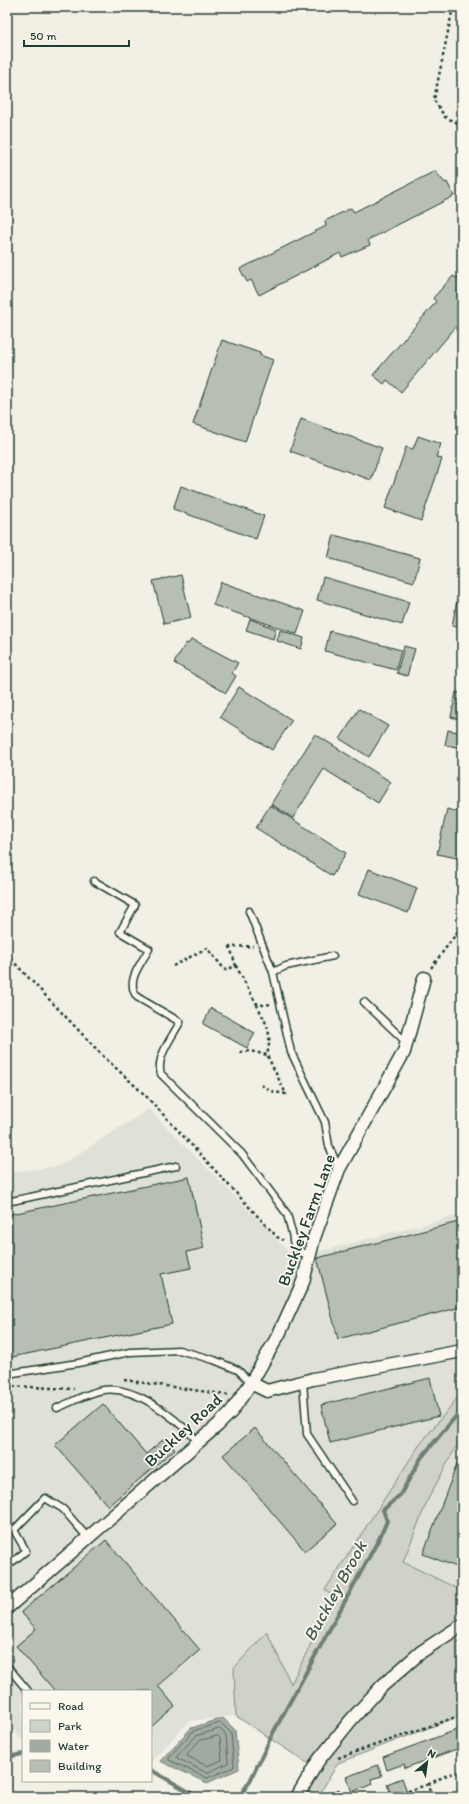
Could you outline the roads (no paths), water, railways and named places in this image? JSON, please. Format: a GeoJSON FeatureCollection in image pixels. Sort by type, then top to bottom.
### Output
{"type":"FeatureCollection","features":[{"type":"Feature","properties":{"kind":"street","name":"Buckley Farm Lane"},"geometry":{"type":"LineString","coordinates":[[251,1383],[285,1321],[303,1282],[314,1238],[339,1169],[404,1052],[424,978]]}},
{"type":"Feature","properties":{"kind":"street"},"geometry":{"type":"LineString","coordinates":[[251,1383],[267,1390],[462,1351]]}},
{"type":"Feature","properties":{"kind":"street","name":"Buckley Road"},"geometry":{"type":"LineString","coordinates":[[7,1608],[231,1412],[251,1383]]}},
{"type":"Feature","properties":{"kind":"street"},"geometry":{"type":"LineString","coordinates":[[297,1797],[318,1761],[351,1720],[382,1686],[421,1652],[459,1627],[462,1627]]}},
{"type":"Feature","properties":{"kind":"lane"},"geometry":{"type":"LineString","coordinates":[[94,881],[135,905],[120,932],[149,948],[132,981],[133,992],[137,997],[180,1022],[161,1058],[159,1068],[161,1074],[242,1154],[287,1214],[294,1246],[309,1258]]}},
{"type":"Feature","properties":{"kind":"lane"},"geometry":{"type":"LineString","coordinates":[[249,912],[272,972],[291,1052],[325,1122],[329,1146],[339,1169]]}},
{"type":"Feature","properties":{"kind":"lane"},"geometry":{"type":"LineString","coordinates":[[272,972],[286,966],[333,956]]}},
{"type":"Feature","properties":{"kind":"lane"},"geometry":{"type":"LineString","coordinates":[[364,1002],[406,1042]]}},
{"type":"Feature","properties":{"kind":"lane"},"geometry":{"type":"LineString","coordinates":[[7,1202],[176,1166]]}},
{"type":"Feature","properties":{"kind":"lane"},"geometry":{"type":"LineString","coordinates":[[7,1374],[78,1363],[130,1352],[179,1350],[214,1360],[238,1370],[251,1383]]}},
{"type":"Feature","properties":{"kind":"lane"},"geometry":{"type":"LineString","coordinates":[[303,1382],[307,1434],[352,1501]]}},
{"type":"Feature","properties":{"kind":"lane"},"geometry":{"type":"LineString","coordinates":[[57,1408],[103,1390],[124,1391],[147,1400],[185,1428],[198,1442]]}},
{"type":"Feature","properties":{"kind":"lane"},"geometry":{"type":"LineString","coordinates":[[7,1566],[26,1551],[14,1530],[45,1498],[63,1509],[88,1538]]}},
{"type":"Feature","properties":{"kind":"lane"},"geometry":{"type":"LineString","coordinates":[[7,1666],[27,1690]]}},
{"type":"Feature","properties":{"kind":"water"},"geometry":{"type":"Polygon","coordinates":[[[223,1718],[235,1730],[239,1769],[207,1783],[160,1761],[191,1728],[223,1718]]]}},
{"type":"Feature","properties":{"kind":"waterway","name":"Buckley Brook"},"geometry":{"type":"LineString","coordinates":[[239,1797],[250,1781],[273,1733],[380,1537],[387,1521],[383,1510],[400,1495],[421,1458],[462,1409]]}},
{"type":"Feature","properties":{"kind":"waterway","name":"Buckley Brook"},"geometry":{"type":"LineString","coordinates":[[7,1757],[22,1754]]}},
{"type":"Feature","properties":{"kind":"waterway","name":"Buckley Brook"},"geometry":{"type":"LineString","coordinates":[[152,1771],[198,1797]]}}]}
